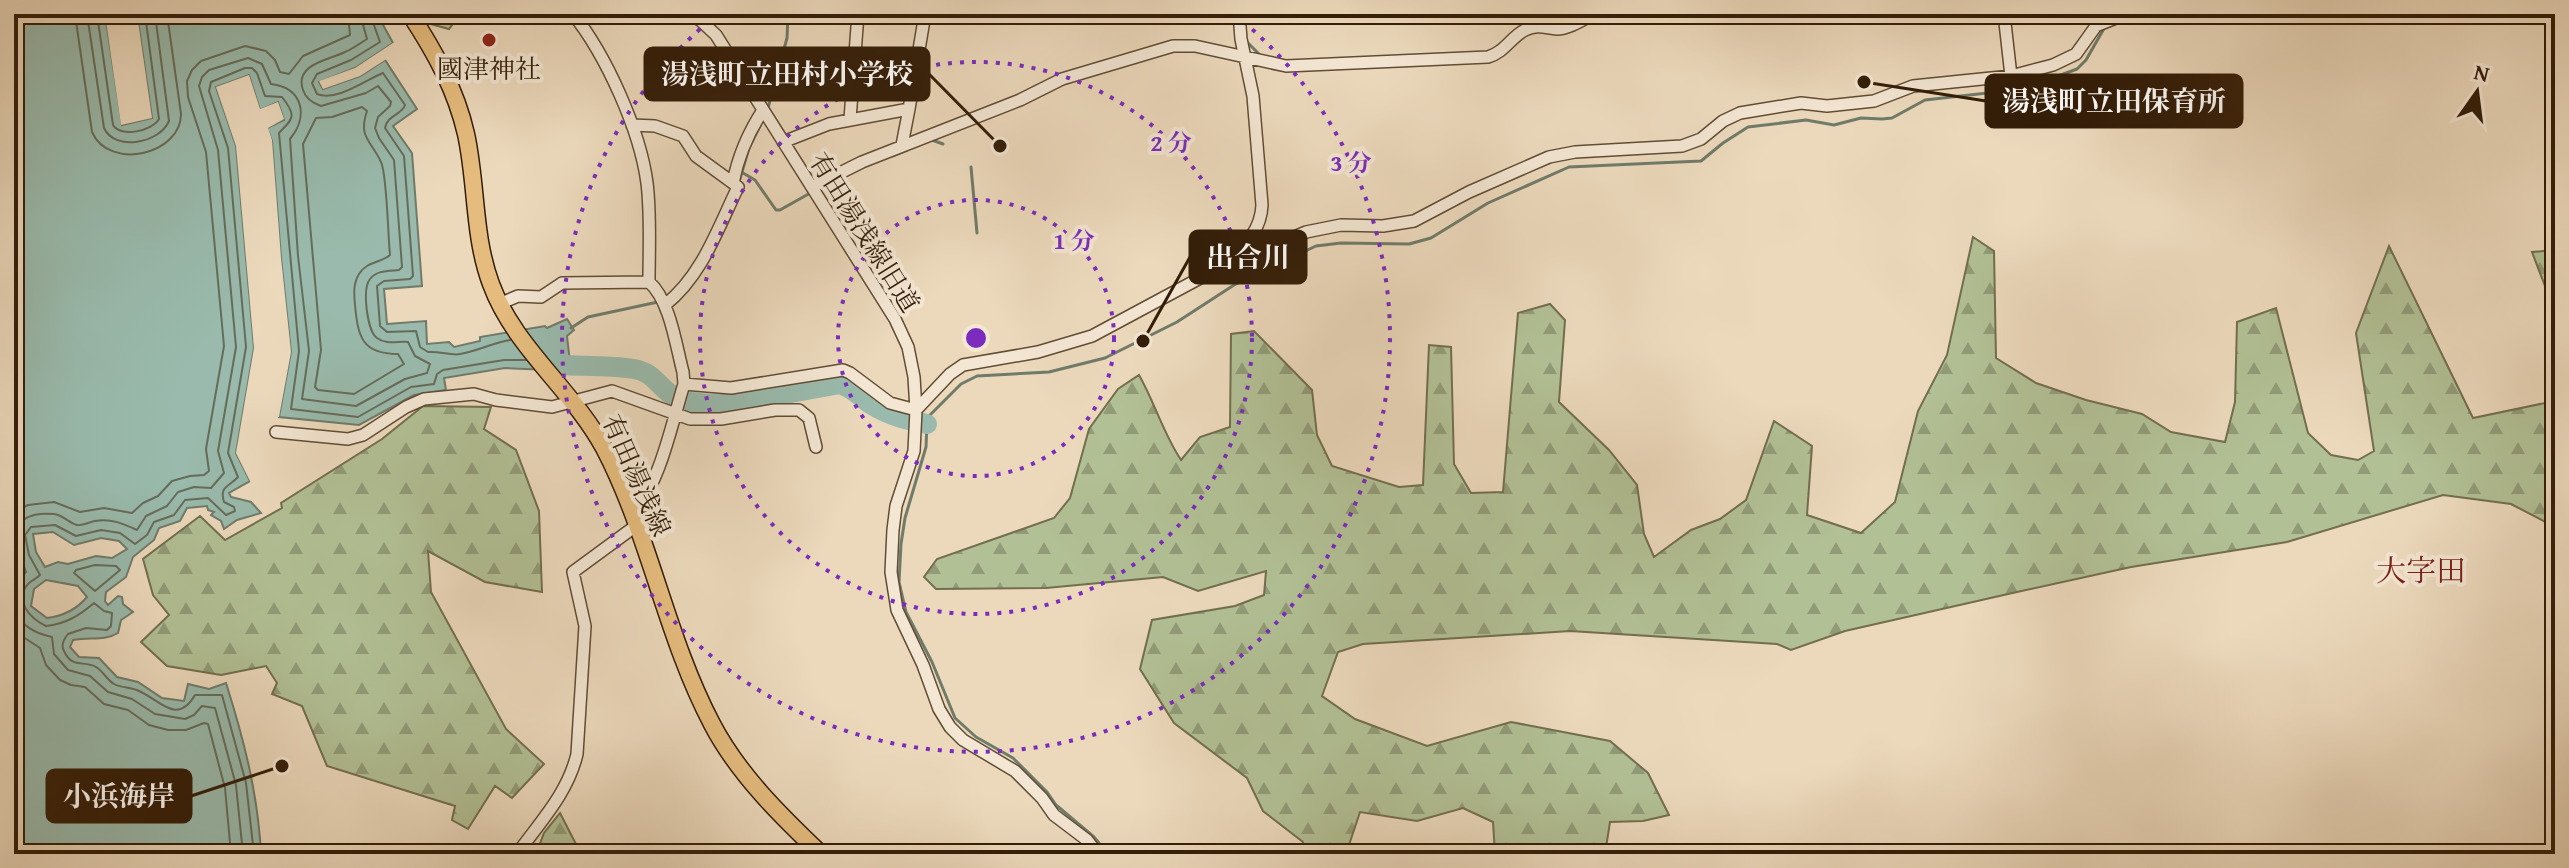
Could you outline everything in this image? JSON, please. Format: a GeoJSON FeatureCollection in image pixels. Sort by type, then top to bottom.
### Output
{"type":"FeatureCollection","features":[{"type":"Feature","properties":{"kind":"main road","name":"有田湯浅線"},"geometry":{"type":"LineString","coordinates":[[410,14],[437,56],[460,113],[468,147],[482,255],[499,304],[511,324],[573,400],[603,446],[635,520],[690,675],[713,727],[751,780],[821,854]]}},
{"type":"Feature","properties":{"kind":"street"},"geometry":{"type":"LineString","coordinates":[[573,14],[601,55],[632,125],[647,181],[649,282]]}},
{"type":"Feature","properties":{"kind":"street"},"geometry":{"type":"LineString","coordinates":[[850,119],[858,14]]}},
{"type":"Feature","properties":{"kind":"street"},"geometry":{"type":"LineString","coordinates":[[902,145],[925,14]]}},
{"type":"Feature","properties":{"kind":"street"},"geometry":{"type":"LineString","coordinates":[[1217,269],[1245,244],[1262,216],[1256,127],[1239,14]]}},
{"type":"Feature","properties":{"kind":"street"},"geometry":{"type":"LineString","coordinates":[[812,187],[902,145],[1020,100],[1062,79],[1162,49],[1195,46],[1286,66],[1488,57],[1499,54],[1529,29],[1541,26],[1564,28],[1594,14]]}},
{"type":"Feature","properties":{"kind":"street"},"geometry":{"type":"LineString","coordinates":[[2004,14],[2011,76]]}},
{"type":"Feature","properties":{"kind":"street"},"geometry":{"type":"LineString","coordinates":[[684,384],[731,388],[843,370],[890,403],[916,410],[950,374],[963,365],[1038,352],[1092,336],[1217,269],[1319,228],[1352,224],[1396,225],[1414,221],[1469,192],[1549,157],[1575,152],[1682,146],[1701,139],[1723,121],[1740,113],[1801,103],[1827,106],[1874,101],[1913,86],[2011,76],[2053,65],[2076,54],[2096,26],[2126,14]]}},
{"type":"Feature","properties":{"kind":"street","name":"有田湯浅線旧道"},"geometry":{"type":"LineString","coordinates":[[690,15],[716,35],[901,330],[914,377],[916,410],[914,451],[896,506],[892,591],[939,709],[963,740],[1024,778],[1054,815],[1087,840],[1098,854]]}},
{"type":"Feature","properties":{"kind":"street"},"geometry":{"type":"LineString","coordinates":[[783,142],[812,129],[850,119],[909,109]]}},
{"type":"Feature","properties":{"kind":"street"},"geometry":{"type":"LineString","coordinates":[[733,183],[742,150],[763,110]]}},
{"type":"Feature","properties":{"kind":"street"},"geometry":{"type":"LineString","coordinates":[[632,125],[655,126],[683,136],[696,156],[738,187],[696,272],[680,293],[665,305]]}},
{"type":"Feature","properties":{"kind":"street"},"geometry":{"type":"LineString","coordinates":[[499,304],[518,296],[541,297],[562,283],[649,282],[665,305],[684,384],[648,491],[635,520],[573,572],[585,634],[577,754],[573,773],[563,791],[517,854]]}},
{"type":"Feature","properties":{"kind":"street"},"geometry":{"type":"LineString","coordinates":[[276,432],[348,439],[363,435],[416,402],[467,394],[552,407],[612,391],[690,419],[710,420],[775,410],[799,410],[809,418],[816,447]]}},
{"type":"Feature","properties":{"kind":"green space"},"geometry":{"type":"Polygon","coordinates":[[[423,14],[459,16],[449,29],[430,24],[423,14]]]}},
{"type":"Feature","properties":{"kind":"green space"},"geometry":{"type":"Polygon","coordinates":[[[1973,237],[1994,251],[1996,358],[2036,383],[2142,414],[2171,432],[2225,442],[2235,402],[2237,322],[2276,308],[2308,433],[2331,455],[2358,460],[2374,451],[2356,333],[2389,246],[2473,418],[2545,403],[2555,415],[2555,527],[2511,504],[2443,495],[2287,542],[2131,567],[1845,631],[1791,650],[1777,644],[1570,631],[1363,644],[1338,652],[1322,696],[1355,719],[1427,746],[1511,722],[1610,741],[1648,773],[1669,815],[1643,821],[1610,822],[1605,854],[1495,854],[1493,822],[1463,808],[1417,821],[1360,812],[1346,854],[1303,854],[1303,842],[1263,811],[1247,778],[1174,723],[1140,669],[1152,620],[1235,606],[1264,595],[1266,571],[1198,591],[1163,577],[1046,588],[936,589],[924,577],[937,559],[1054,518],[1070,498],[1089,429],[1118,389],[1139,375],[1181,460],[1200,437],[1230,427],[1231,334],[1254,331],[1312,390],[1317,435],[1332,466],[1399,487],[1423,485],[1429,345],[1451,347],[1454,464],[1471,493],[1503,492],[1518,313],[1550,304],[1565,320],[1559,402],[1609,450],[1637,485],[1644,534],[1654,557],[1691,530],[1720,519],[1746,500],[1774,421],[1812,446],[1807,515],[1861,533],[1895,502],[1918,411],[1947,355],[1973,237]]]}},
{"type":"Feature","properties":{"kind":"green space"},"geometry":{"type":"Polygon","coordinates":[[[2555,250],[2555,345],[2551,302],[2532,252],[2555,250]]]}},
{"type":"Feature","properties":{"kind":"green space"},"geometry":{"type":"Polygon","coordinates":[[[423,406],[491,407],[484,429],[516,450],[539,511],[542,592],[485,582],[428,551],[431,592],[506,729],[544,764],[512,798],[495,786],[468,829],[452,820],[455,806],[327,766],[302,706],[272,694],[277,683],[266,666],[221,675],[167,666],[141,642],[169,615],[153,595],[143,559],[200,516],[225,540],[282,508],[281,503],[382,439],[423,406]]]}},
{"type":"Feature","properties":{"kind":"green space"},"geometry":{"type":"Polygon","coordinates":[[[560,813],[581,854],[536,854],[544,833],[560,813]]]}},
{"type":"Feature","properties":{"kind":"water"},"geometry":{"type":"Polygon","coordinates":[[[14,14],[105,14],[122,125],[152,118],[137,14],[377,14],[393,43],[355,68],[319,82],[323,89],[360,76],[385,60],[417,109],[393,126],[412,153],[422,286],[384,289],[387,324],[426,321],[427,344],[449,342],[454,347],[480,341],[480,337],[547,328],[567,319],[574,330],[567,336],[571,371],[505,368],[444,378],[446,390],[414,395],[359,425],[279,417],[291,352],[272,141],[267,128],[284,120],[278,102],[260,110],[249,75],[216,87],[236,146],[254,348],[236,453],[250,481],[229,493],[231,497],[251,502],[261,513],[237,520],[224,529],[207,506],[187,508],[180,521],[159,528],[154,540],[133,557],[126,577],[106,592],[108,605],[118,596],[122,597],[123,604],[133,612],[121,620],[118,633],[73,640],[70,647],[79,657],[99,658],[117,677],[138,682],[162,698],[184,701],[188,684],[209,689],[226,683],[249,767],[261,854],[14,854],[14,14]],[[53,532],[33,534],[36,552],[45,567],[96,556],[112,558],[127,549],[119,541],[101,538],[74,545],[53,532]],[[46,580],[34,589],[31,606],[47,618],[69,611],[87,597],[78,586],[46,580]]]}},
{"type":"Feature","properties":{"kind":"pier"},"geometry":{"type":"Polygon","coordinates":[[[105,14],[109,14],[125,120],[147,115],[133,14],[137,14],[152,118],[121,125],[105,14]]]}},
{"type":"Feature","properties":{"kind":"pier"},"geometry":{"type":"Polygon","coordinates":[[[396,41],[395,47],[357,71],[325,84],[358,73],[384,56],[388,58],[385,60],[360,76],[323,89],[319,81],[355,68],[396,41]]]}},
{"type":"Feature","properties":{"kind":"pier"},"geometry":{"type":"Polygon","coordinates":[[[249,75],[260,109],[278,102],[284,119],[268,128],[272,140],[291,352],[279,417],[275,416],[287,352],[268,141],[263,127],[279,117],[276,108],[261,114],[257,112],[246,80],[221,89],[240,145],[258,348],[240,453],[254,480],[252,485],[236,453],[254,348],[236,146],[216,87],[249,75]]]}},
{"type":"Feature","properties":{"kind":"waterway"},"geometry":{"type":"LineString","coordinates":[[768,108],[787,38],[788,14]]}},
{"type":"Feature","properties":{"kind":"waterway"},"geometry":{"type":"LineString","coordinates":[[1108,854],[1094,837],[1056,805],[1013,758],[976,737],[955,718],[932,662],[906,612],[899,582],[901,544],[905,518],[926,447],[927,424],[929,416],[961,384],[977,376],[1049,372],[1105,358],[1177,322],[1234,285],[1316,246],[1341,243],[1409,244],[1431,238],[1488,203],[1569,167],[1701,161],[1748,127],[1806,120],[1834,125],[1861,118],[1892,118],[1925,100],[2023,89],[2077,69],[2086,60],[2106,25]]}},
{"type":"Feature","properties":{"kind":"waterway"},"geometry":{"type":"LineString","coordinates":[[1246,41],[1260,55]]}},
{"type":"Feature","properties":{"kind":"waterway"},"geometry":{"type":"LineString","coordinates":[[739,182],[749,148],[764,118]]}},
{"type":"Feature","properties":{"kind":"waterway"},"geometry":{"type":"LineString","coordinates":[[932,140],[943,144]]}},
{"type":"Feature","properties":{"kind":"waterway"},"geometry":{"type":"LineString","coordinates":[[892,156],[907,150]]}},
{"type":"Feature","properties":{"kind":"waterway"},"geometry":{"type":"LineString","coordinates":[[971,167],[977,233]]}},
{"type":"Feature","properties":{"kind":"waterway"},"geometry":{"type":"LineString","coordinates":[[743,173],[755,180],[776,210],[812,192]]}},
{"type":"Feature","properties":{"kind":"waterway"},"geometry":{"type":"LineString","coordinates":[[571,328],[588,317],[658,302]]}},
{"type":"Feature","properties":{"kind":"waterway"},"geometry":{"type":"LineString","coordinates":[[546,364],[640,370],[675,397],[707,404],[730,404],[840,384],[885,412],[927,424]]}},
{"type":"Feature","properties":{"kind":"place","name":"國津神社"},"geometry":{"type":"Point","coordinates":[489,40]}},
{"type":"Feature","properties":{"kind":"place","name":"湯浅町立田保育所"},"geometry":{"type":"Point","coordinates":[1864,82]}},
{"type":"Feature","properties":{"kind":"place","name":"湯浅町立田村小学校"},"geometry":{"type":"Point","coordinates":[1000,146]}},
{"type":"Feature","properties":{"kind":"place","name":"出合川"},"geometry":{"type":"Point","coordinates":[1143,341]}},
{"type":"Feature","properties":{"kind":"place","name":"小浜海岸"},"geometry":{"type":"Point","coordinates":[282,766]}},
{"type":"Feature","properties":{"kind":"district","name":"大字田"},"geometry":{"type":"Point","coordinates":[2421,570]}}]}
